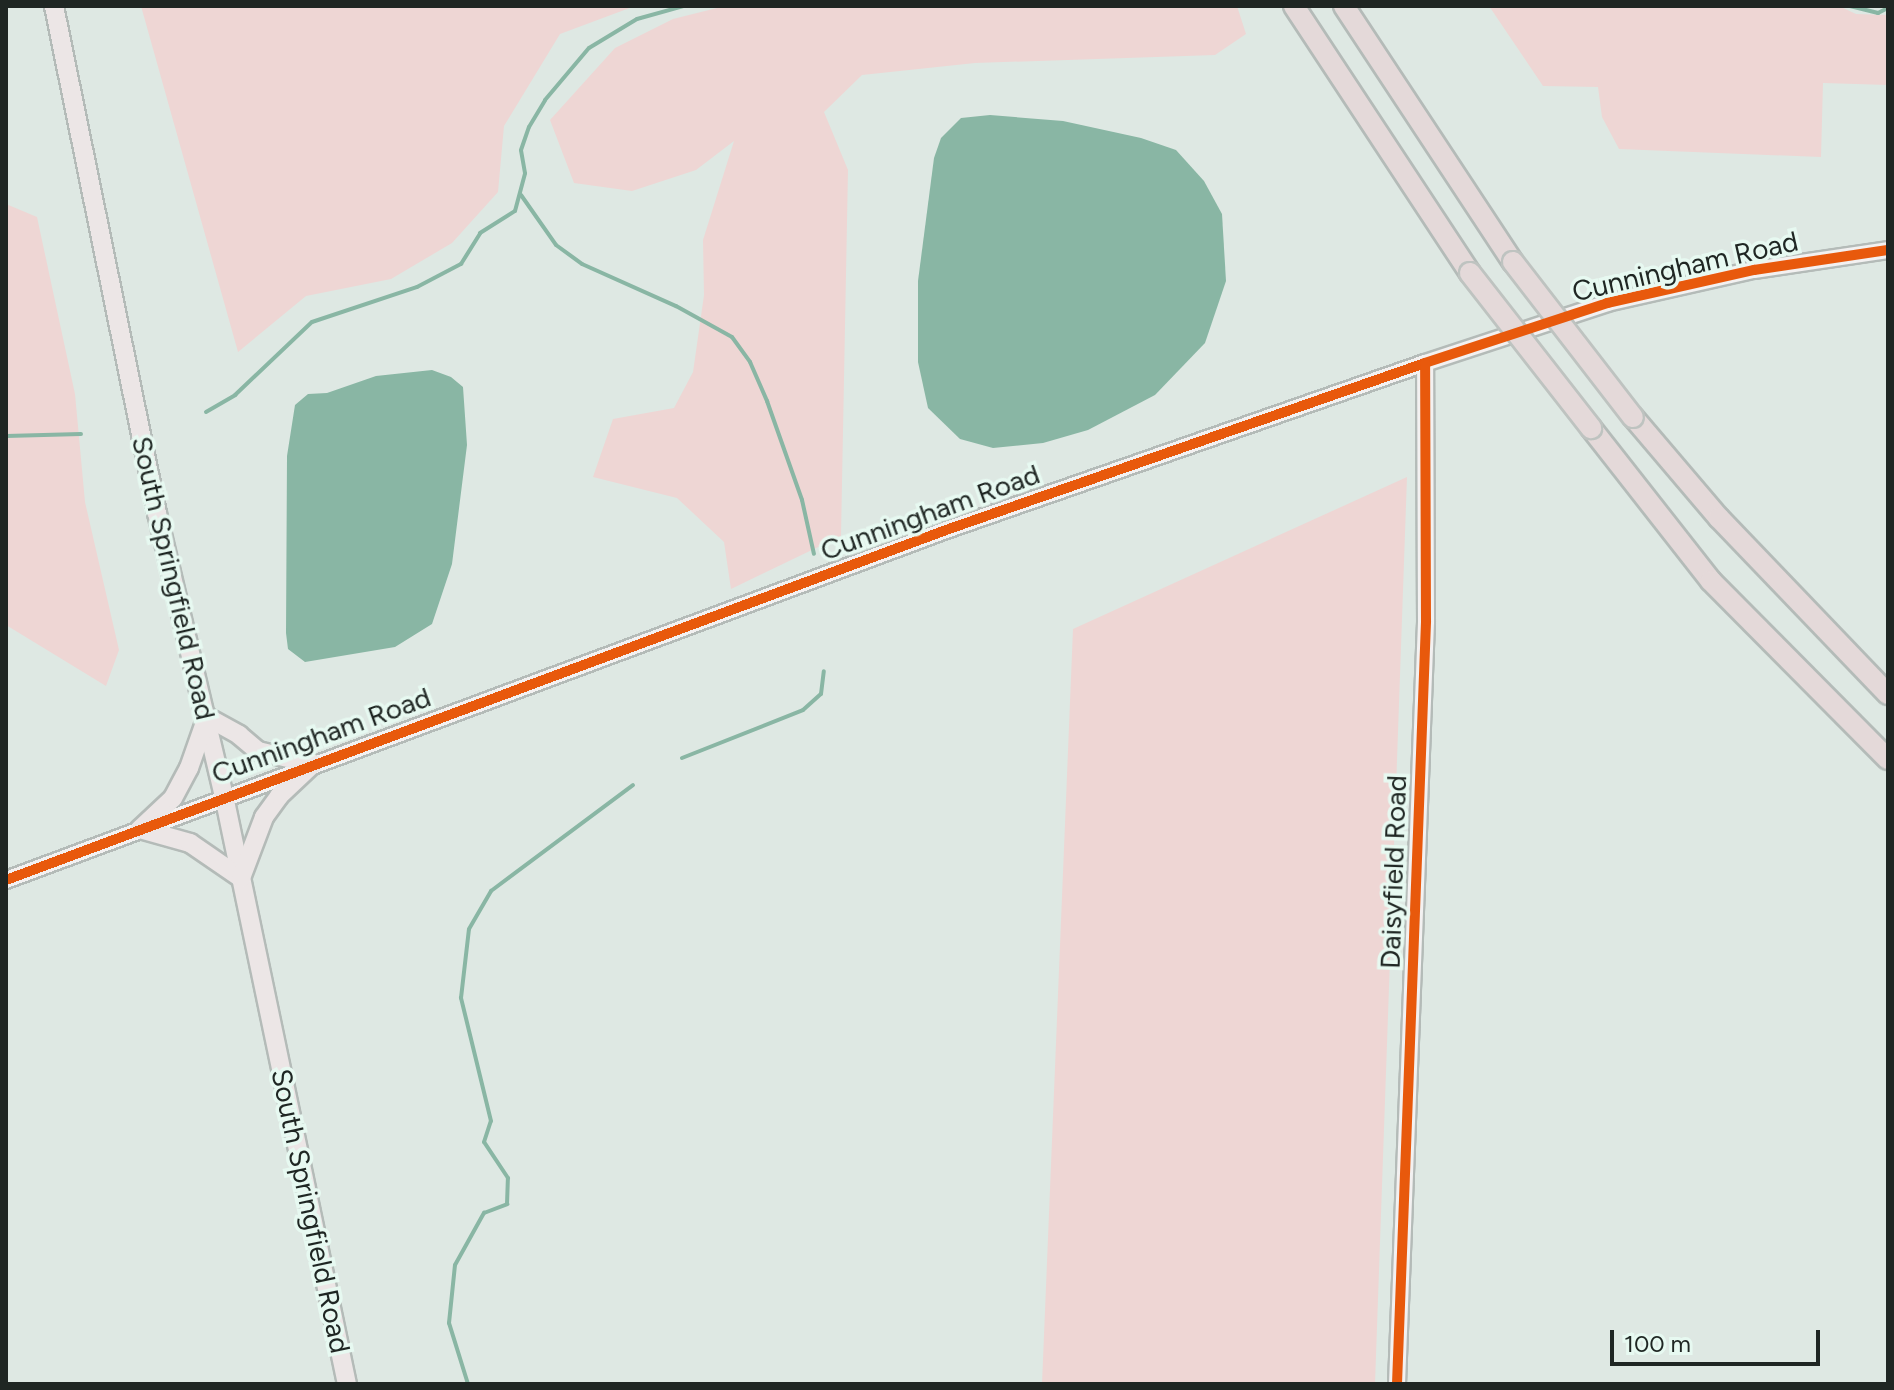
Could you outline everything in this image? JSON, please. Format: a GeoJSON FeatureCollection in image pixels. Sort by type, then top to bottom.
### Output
{"type":"FeatureCollection","features":[{"type":"Feature","properties":{"kind":"highway"},"geometry":{"type":"LineString","coordinates":[[1294,6],[1470,273],[1711,581],[1888,759]]}},
{"type":"Feature","properties":{"kind":"highway"},"geometry":{"type":"LineString","coordinates":[[1344,6],[1513,262],[1633,417],[1719,518],[1888,694]]}},
{"type":"Feature","properties":{"kind":"main road","name":"South Springfield Road"},"geometry":{"type":"LineString","coordinates":[[54,6],[157,513],[207,717],[347,1384]]}},
{"type":"Feature","properties":{"kind":"main road","name":"Cunningham Road"},"geometry":{"type":"LineString","coordinates":[[6,880],[224,796],[946,530],[1425,363],[1607,303],[1754,270],[1888,250]]}},
{"type":"Feature","properties":{"kind":"main road","name":"Daisyfield Road"},"geometry":{"type":"LineString","coordinates":[[1397,1384],[1426,621],[1425,363]]}},
{"type":"Feature","properties":{"kind":"main road"},"geometry":{"type":"LineString","coordinates":[[140,829],[173,798],[189,768],[207,717],[239,735],[258,751],[313,764]]}},
{"type":"Feature","properties":{"kind":"main road"},"geometry":{"type":"LineString","coordinates":[[140,829],[190,843],[241,878],[264,817],[279,796],[313,764]]}},
{"type":"Feature","properties":{"kind":"shaded area"},"geometry":{"type":"Polygon","coordinates":[[[141,6],[635,6],[560,34],[504,126],[498,192],[452,243],[391,279],[306,296],[238,352],[141,6]]]}},
{"type":"Feature","properties":{"kind":"shaded area"},"geometry":{"type":"Polygon","coordinates":[[[725,6],[1237,6],[1246,34],[1215,55],[975,63],[862,75],[824,112],[848,170],[841,536],[731,589],[724,542],[677,498],[593,477],[613,419],[674,408],[693,372],[704,295],[703,240],[734,141],[696,170],[632,191],[574,183],[550,120],[615,48],[673,19],[725,6]]]}},
{"type":"Feature","properties":{"kind":"shaded area"},"geometry":{"type":"Polygon","coordinates":[[[1489,6],[1839,6],[1856,14],[1888,15],[1888,85],[1823,83],[1821,157],[1619,149],[1602,117],[1598,87],[1543,86],[1489,6]]]}},
{"type":"Feature","properties":{"kind":"shaded area"},"geometry":{"type":"Polygon","coordinates":[[[990,115],[1063,121],[1141,138],[1176,150],[1204,181],[1222,214],[1226,281],[1205,343],[1155,395],[1088,430],[1043,443],[993,448],[960,439],[928,408],[918,362],[918,281],[934,158],[941,138],[961,118],[990,115]]]}},
{"type":"Feature","properties":{"kind":"shaded area"},"geometry":{"type":"Polygon","coordinates":[[[6,204],[37,217],[75,394],[85,502],[119,650],[106,686],[6,625],[6,204]]]}},
{"type":"Feature","properties":{"kind":"shaded area"},"geometry":{"type":"Polygon","coordinates":[[[432,370],[451,377],[463,387],[467,445],[452,564],[432,624],[395,647],[305,662],[288,649],[286,633],[287,456],[295,405],[308,394],[327,393],[376,376],[432,370]]]}},
{"type":"Feature","properties":{"kind":"shaded area"},"geometry":{"type":"Polygon","coordinates":[[[1407,477],[1375,1384],[1042,1384],[1073,629],[1407,477]]]}},
{"type":"Feature","properties":{"kind":"waterway"},"geometry":{"type":"LineString","coordinates":[[206,412],[235,395],[312,322],[417,287],[461,264],[480,233],[515,211],[525,173],[521,150],[529,127],[545,100],[589,48],[637,19],[684,6]]}},
{"type":"Feature","properties":{"kind":"waterway"},"geometry":{"type":"LineString","coordinates":[[1850,6],[1878,13],[1888,8]]}},
{"type":"Feature","properties":{"kind":"waterway"},"geometry":{"type":"LineString","coordinates":[[521,195],[556,245],[582,264],[676,306],[732,337],[750,362],[767,401],[802,500],[814,554]]}},
{"type":"Feature","properties":{"kind":"waterway"},"geometry":{"type":"LineString","coordinates":[[6,436],[81,434]]}},
{"type":"Feature","properties":{"kind":"waterway"},"geometry":{"type":"LineString","coordinates":[[682,758],[803,710],[821,694],[824,671]]}},
{"type":"Feature","properties":{"kind":"waterway"},"geometry":{"type":"LineString","coordinates":[[468,1384],[449,1323],[455,1265],[484,1213],[507,1204],[508,1178],[484,1142],[491,1121],[461,998],[469,929],[491,891],[633,785]]}},
{"type":"Feature","properties":{"kind":"cycle path"},"geometry":{"type":"LineString","coordinates":[[6,880],[946,530],[1425,363],[1607,303],[1754,270],[1888,250]]}},
{"type":"Feature","properties":{"kind":"cycle path"},"geometry":{"type":"LineString","coordinates":[[1397,1384],[1426,621],[1425,363]]}}]}
